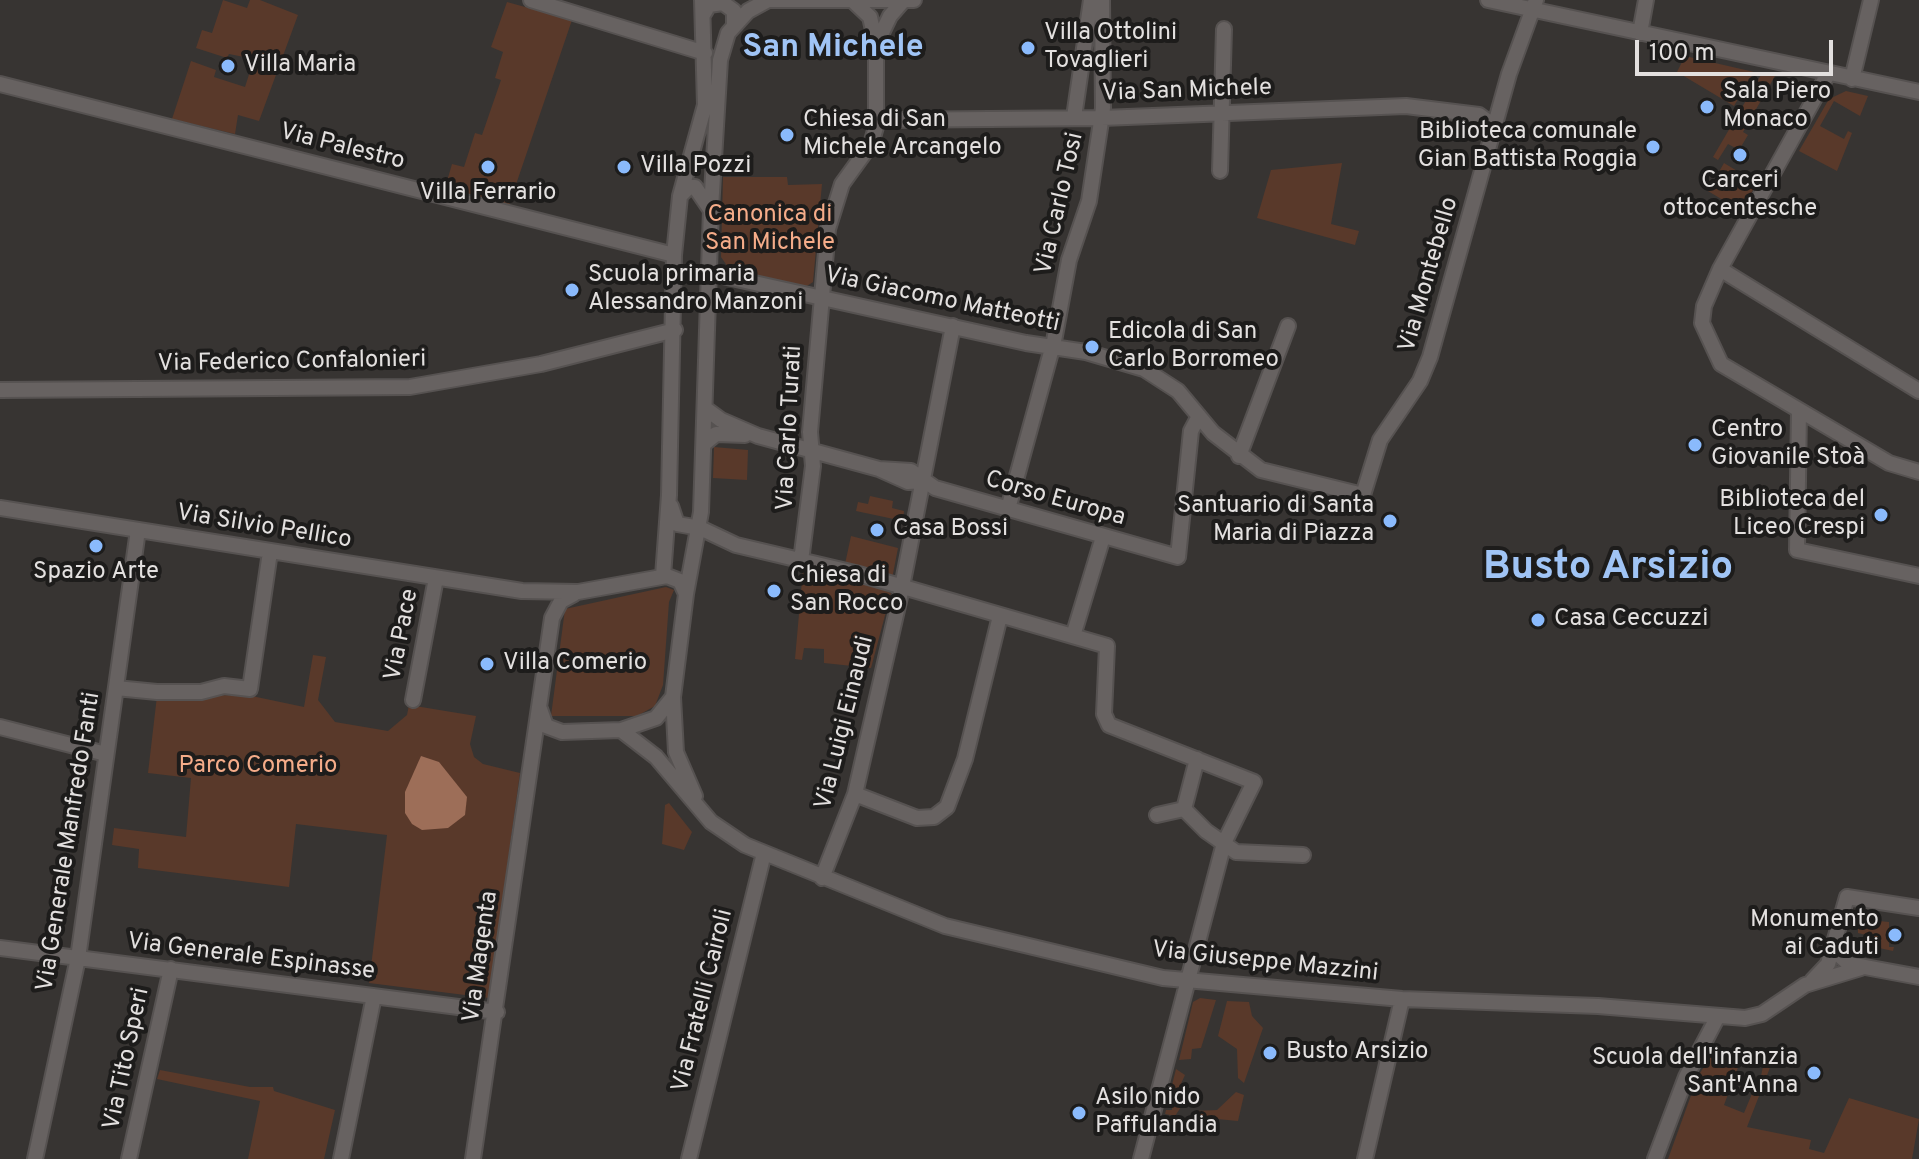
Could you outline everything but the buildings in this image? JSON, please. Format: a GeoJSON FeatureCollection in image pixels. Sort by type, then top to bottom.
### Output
{"type":"FeatureCollection","features":[{"type":"Feature","properties":{"kind":"street"},"geometry":{"type":"LineString","coordinates":[[531,0],[705,53]]}},
{"type":"Feature","properties":{"kind":"street"},"geometry":{"type":"LineString","coordinates":[[703,14],[716,36],[731,30],[748,11],[767,0],[908,1]]}},
{"type":"Feature","properties":{"kind":"street"},"geometry":{"type":"LineString","coordinates":[[852,0],[870,17],[876,43],[877,120]]}},
{"type":"Feature","properties":{"kind":"street"},"geometry":{"type":"LineString","coordinates":[[1074,117],[1091,0]]}},
{"type":"Feature","properties":{"kind":"street","name":"Via Carlo Tosi"},"geometry":{"type":"LineString","coordinates":[[1008,509],[1052,347],[1069,260],[1089,201],[1102,118],[1102,0]]}},
{"type":"Feature","properties":{"kind":"street"},"geometry":{"type":"LineString","coordinates":[[1488,0],[1533,5],[1640,33],[1919,92]]}},
{"type":"Feature","properties":{"kind":"street"},"geometry":{"type":"LineString","coordinates":[[1640,33],[1646,0]]}},
{"type":"Feature","properties":{"kind":"street"},"geometry":{"type":"LineString","coordinates":[[1852,79],[1871,0]]}},
{"type":"Feature","properties":{"kind":"street"},"geometry":{"type":"LineString","coordinates":[[876,43],[890,16],[908,1]]}},
{"type":"Feature","properties":{"kind":"street"},"geometry":{"type":"LineString","coordinates":[[686,594],[677,579],[663,576],[675,330],[674,255],[680,196],[704,109],[703,14],[709,5],[724,2],[734,11],[731,30]]}},
{"type":"Feature","properties":{"kind":"street","name":"Via Montebello"},"geometry":{"type":"LineString","coordinates":[[1363,495],[1380,440],[1429,364],[1494,126],[1533,5]]}},
{"type":"Feature","properties":{"kind":"street"},"geometry":{"type":"LineString","coordinates":[[1220,171],[1224,29]]}},
{"type":"Feature","properties":{"kind":"street","name":"Via Giuseppe Mazzini"},"geometry":{"type":"LineString","coordinates":[[700,807],[676,752],[673,697],[686,594],[700,528],[711,209],[720,56],[731,30]]}},
{"type":"Feature","properties":{"kind":"street"},"geometry":{"type":"LineString","coordinates":[[1828,74],[1720,269],[1702,315],[1716,359],[1889,463],[1919,472]]}},
{"type":"Feature","properties":{"kind":"street","name":"Via Palestro"},"geometry":{"type":"LineString","coordinates":[[0,84],[674,255]]}},
{"type":"Feature","properties":{"kind":"street","name":"Via San Michele"},"geometry":{"type":"LineString","coordinates":[[877,120],[1102,118],[1406,106],[1479,115],[1494,126]]}},
{"type":"Feature","properties":{"kind":"street","name":"Via Carlo Turati"},"geometry":{"type":"LineString","coordinates":[[801,561],[812,480],[819,297],[835,202],[844,180],[871,144],[877,120]]}},
{"type":"Feature","properties":{"kind":"street"},"geometry":{"type":"LineString","coordinates":[[680,196],[689,187],[695,187],[711,209]]}},
{"type":"Feature","properties":{"kind":"street"},"geometry":{"type":"LineString","coordinates":[[1720,269],[1919,391]]}},
{"type":"Feature","properties":{"kind":"street","name":"Via Giacomo Matteotti"},"geometry":{"type":"LineString","coordinates":[[709,273],[1086,352],[1155,374],[1178,391],[1239,456],[1265,473],[1363,495]]}},
{"type":"Feature","properties":{"kind":"street","name":"Via Luigi Einaudi"},"geometry":{"type":"LineString","coordinates":[[822,878],[855,794],[902,589],[953,326]]}},
{"type":"Feature","properties":{"kind":"street"},"geometry":{"type":"LineString","coordinates":[[1239,456],[1288,326]]}},
{"type":"Feature","properties":{"kind":"street","name":"Via Federico Confalonieri"},"geometry":{"type":"LineString","coordinates":[[0,390],[410,387],[541,364],[675,330]]}},
{"type":"Feature","properties":{"kind":"street","name":"Corso Europa"},"geometry":{"type":"LineString","coordinates":[[706,409],[758,436]]}},
{"type":"Feature","properties":{"kind":"street"},"geometry":{"type":"LineString","coordinates":[[1799,410],[1797,550],[1919,576]]}},
{"type":"Feature","properties":{"kind":"street","name":"Corso Europa"},"geometry":{"type":"LineString","coordinates":[[705,443],[712,436],[720,434],[758,436],[879,469],[911,471],[921,481],[1178,557],[1191,431],[1199,416]]}},
{"type":"Feature","properties":{"kind":"street"},"geometry":{"type":"LineString","coordinates":[[669,495],[675,522],[685,528],[700,528],[726,542],[855,573],[1107,646],[1107,723],[1254,782],[1224,843],[1141,1159]]}},
{"type":"Feature","properties":{"kind":"street","name":"Via Silvio Pellico"},"geometry":{"type":"LineString","coordinates":[[0,508],[522,591],[578,592],[663,576]]}},
{"type":"Feature","properties":{"kind":"street","name":"Via Generale Manfredo Fanti"},"geometry":{"type":"LineString","coordinates":[[35,1159],[78,958],[138,530]]}},
{"type":"Feature","properties":{"kind":"street"},"geometry":{"type":"LineString","coordinates":[[1073,636],[1103,537]]}},
{"type":"Feature","properties":{"kind":"street"},"geometry":{"type":"LineString","coordinates":[[116,688],[157,692],[201,692],[224,686],[250,689],[270,552]]}},
{"type":"Feature","properties":{"kind":"street","name":"Via Pace"},"geometry":{"type":"LineString","coordinates":[[413,700],[436,578]]}},
{"type":"Feature","properties":{"kind":"street"},"geometry":{"type":"LineString","coordinates":[[522,591],[542,602],[552,618]]}},
{"type":"Feature","properties":{"kind":"street"},"geometry":{"type":"LineString","coordinates":[[552,618],[561,601],[578,592]]}},
{"type":"Feature","properties":{"kind":"street"},"geometry":{"type":"LineString","coordinates":[[855,794],[909,816],[934,817],[947,807],[957,783],[1000,616]]}},
{"type":"Feature","properties":{"kind":"street","name":"Via Magenta"},"geometry":{"type":"LineString","coordinates":[[474,1159],[552,618]]}},
{"type":"Feature","properties":{"kind":"street"},"geometry":{"type":"LineString","coordinates":[[532,761],[544,738],[562,732],[621,730],[656,718],[673,697]]}},
{"type":"Feature","properties":{"kind":"street"},"geometry":{"type":"LineString","coordinates":[[540,707],[546,726],[562,732]]}},
{"type":"Feature","properties":{"kind":"street"},"geometry":{"type":"LineString","coordinates":[[0,727],[106,754]]}},
{"type":"Feature","properties":{"kind":"street","name":"Via Giuseppe Mazzini"},"geometry":{"type":"LineString","coordinates":[[621,730],[656,757],[721,831],[764,853],[956,929],[1186,981],[1402,999],[1598,1006],[1718,1016],[1758,1016],[1809,984]]}},
{"type":"Feature","properties":{"kind":"street"},"geometry":{"type":"LineString","coordinates":[[1184,809],[1197,759]]}},
{"type":"Feature","properties":{"kind":"street"},"geometry":{"type":"LineString","coordinates":[[1157,815],[1184,809]]}},
{"type":"Feature","properties":{"kind":"street"},"geometry":{"type":"LineString","coordinates":[[1184,809],[1236,852],[1303,855]]}},
{"type":"Feature","properties":{"kind":"street","name":"Via Fratelli Cairoli"},"geometry":{"type":"LineString","coordinates":[[689,1159],[764,853]]}},
{"type":"Feature","properties":{"kind":"street"},"geometry":{"type":"LineString","coordinates":[[1809,984],[1827,968],[1843,913],[1855,905],[1869,902],[1917,908]]}},
{"type":"Feature","properties":{"kind":"street"},"geometry":{"type":"LineString","coordinates":[[1835,941],[1843,960],[1861,968],[1917,976]]}},
{"type":"Feature","properties":{"kind":"street","name":"Via Generale Espinasse"},"geometry":{"type":"LineString","coordinates":[[0,948],[497,1012]]}},
{"type":"Feature","properties":{"kind":"street"},"geometry":{"type":"LineString","coordinates":[[1809,984],[1861,968]]}},
{"type":"Feature","properties":{"kind":"street","name":"Via Tito Speri"},"geometry":{"type":"LineString","coordinates":[[129,1159],[171,969]]}},
{"type":"Feature","properties":{"kind":"street"},"geometry":{"type":"LineString","coordinates":[[341,1159],[374,996]]}},
{"type":"Feature","properties":{"kind":"street"},"geometry":{"type":"LineString","coordinates":[[1365,1159],[1402,999]]}},
{"type":"Feature","properties":{"kind":"street"},"geometry":{"type":"LineString","coordinates":[[1655,1159],[1686,1077],[1718,1016]]}},
{"type":"Feature","properties":{"kind":"green space"},"geometry":{"type":"Polygon","coordinates":[[[223,0],[247,8],[250,0],[260,0],[298,15],[259,121],[238,115],[235,134],[172,119],[191,61],[216,70],[214,77],[245,87],[254,59],[229,54],[227,58],[196,48],[202,30],[212,33],[223,0]]]}},
{"type":"Feature","properties":{"kind":"green space"},"geometry":{"type":"Polygon","coordinates":[[[507,2],[572,20],[509,205],[445,188],[452,164],[464,167],[475,133],[482,135],[501,80],[495,78],[503,52],[491,47],[507,2]]]}},
{"type":"Feature","properties":{"kind":"green space"},"geometry":{"type":"Polygon","coordinates":[[[1685,56],[1754,72],[1734,106],[1677,72],[1685,56]]]}},
{"type":"Feature","properties":{"kind":"green space"},"geometry":{"type":"Polygon","coordinates":[[[1762,73],[1775,76],[1743,132],[1748,135],[1739,150],[1728,144],[1718,160],[1713,157],[1762,73]]]}},
{"type":"Feature","properties":{"kind":"green space"},"geometry":{"type":"Polygon","coordinates":[[[1846,91],[1868,96],[1860,116],[1834,101],[1820,126],[1844,139],[1848,131],[1852,133],[1837,171],[1799,151],[1829,99],[1846,91]]]}},
{"type":"Feature","properties":{"kind":"green space"},"geometry":{"type":"Polygon","coordinates":[[[1342,163],[1331,224],[1359,231],[1355,245],[1257,218],[1271,170],[1342,163]]]}},
{"type":"Feature","properties":{"kind":"green space"},"geometry":{"type":"Polygon","coordinates":[[[1724,163],[1757,183],[1741,211],[1708,191],[1724,163]]]}},
{"type":"Feature","properties":{"kind":"green space","name":"Canonica di San Michele"},"geometry":{"type":"Polygon","coordinates":[[[723,177],[787,177],[788,185],[822,184],[813,282],[807,286],[730,270],[721,257],[723,177]]]}},
{"type":"Feature","properties":{"kind":"green space"},"geometry":{"type":"Polygon","coordinates":[[[714,447],[748,450],[747,480],[713,478],[714,447]]]}},
{"type":"Feature","properties":{"kind":"green space"},"geometry":{"type":"Polygon","coordinates":[[[870,496],[893,501],[892,508],[904,511],[903,521],[856,511],[858,502],[868,504],[870,496]]]}},
{"type":"Feature","properties":{"kind":"green space"},"geometry":{"type":"Polygon","coordinates":[[[851,536],[898,548],[892,579],[845,564],[851,536]]]}},
{"type":"Feature","properties":{"kind":"green space"},"geometry":{"type":"Polygon","coordinates":[[[803,569],[857,580],[891,593],[871,668],[824,663],[824,649],[804,648],[802,660],[795,659],[803,569]]]}},
{"type":"Feature","properties":{"kind":"green space"},"geometry":{"type":"Polygon","coordinates":[[[666,587],[674,590],[669,602],[663,685],[655,706],[637,716],[551,716],[565,609],[666,587]]]}},
{"type":"Feature","properties":{"kind":"green space","name":"Parco Comerio"},"geometry":{"type":"Polygon","coordinates":[[[313,655],[326,657],[318,700],[335,722],[388,731],[407,715],[409,705],[476,716],[470,744],[474,757],[483,764],[520,773],[489,998],[369,983],[387,835],[296,824],[289,887],[138,868],[139,849],[112,845],[114,828],[186,837],[191,778],[148,773],[157,696],[247,695],[304,707],[313,655]]]}},
{"type":"Feature","properties":{"kind":"green space"},"geometry":{"type":"Polygon","coordinates":[[[669,803],[692,832],[684,850],[662,844],[665,805],[669,803]]]}},
{"type":"Feature","properties":{"kind":"green space"},"geometry":{"type":"Polygon","coordinates":[[[1869,920],[1889,922],[1889,947],[1894,947],[1893,951],[1865,945],[1866,935],[1858,933],[1858,924],[1869,920]]]}},
{"type":"Feature","properties":{"kind":"green space"},"geometry":{"type":"Polygon","coordinates":[[[1200,998],[1216,1000],[1201,1048],[1192,1049],[1191,1059],[1179,1060],[1193,1002],[1200,998]]]}},
{"type":"Feature","properties":{"kind":"green space"},"geometry":{"type":"Polygon","coordinates":[[[1227,1001],[1249,1002],[1252,1016],[1263,1028],[1244,1083],[1238,1078],[1237,1049],[1218,1036],[1227,1001]]]}},
{"type":"Feature","properties":{"kind":"green space"},"geometry":{"type":"Polygon","coordinates":[[[1724,1049],[1743,1054],[1724,1105],[1744,1113],[1756,1084],[1759,1085],[1764,1062],[1771,1065],[1747,1127],[1811,1140],[1809,1149],[1824,1153],[1849,1098],[1919,1119],[1912,1159],[1668,1159],[1698,1076],[1711,1056],[1724,1049]]]}},
{"type":"Feature","properties":{"kind":"green space"},"geometry":{"type":"Polygon","coordinates":[[[1176,1069],[1185,1075],[1180,1086],[1187,1098],[1175,1116],[1165,1114],[1166,1110],[1172,1110],[1172,1106],[1167,1105],[1176,1069]]]}},
{"type":"Feature","properties":{"kind":"green space"},"geometry":{"type":"Polygon","coordinates":[[[160,1070],[250,1087],[273,1087],[274,1091],[335,1110],[324,1159],[248,1159],[260,1101],[157,1079],[160,1070]]]}},
{"type":"Feature","properties":{"kind":"green space"},"geometry":{"type":"Polygon","coordinates":[[[1236,1092],[1244,1095],[1238,1121],[1196,1117],[1195,1111],[1217,1110],[1236,1092]]]}},
{"type":"Feature","properties":{"kind":"shaded area"},"geometry":{"type":"Polygon","coordinates":[[[421,756],[439,762],[467,797],[465,815],[448,828],[422,830],[412,824],[405,813],[405,792],[421,756]]]}},
{"type":"Feature","properties":{"kind":"place","name":"Villa Ottolini Tovaglieri"},"geometry":{"type":"Point","coordinates":[1028,48]}},
{"type":"Feature","properties":{"kind":"place","name":"Villa Maria"},"geometry":{"type":"Point","coordinates":[228,66]}},
{"type":"Feature","properties":{"kind":"place","name":"Sala Piero Monaco"},"geometry":{"type":"Point","coordinates":[1707,107]}},
{"type":"Feature","properties":{"kind":"place","name":"Chiesa di San Michele Arcangelo"},"geometry":{"type":"Point","coordinates":[787,135]}},
{"type":"Feature","properties":{"kind":"place","name":"Biblioteca comunale Gian Battista Roggia"},"geometry":{"type":"Point","coordinates":[1653,147]}},
{"type":"Feature","properties":{"kind":"place","name":"Carceri ottocentesche"},"geometry":{"type":"Point","coordinates":[1740,155]}},
{"type":"Feature","properties":{"kind":"place","name":"Villa Ferrario"},"geometry":{"type":"Point","coordinates":[488,167]}},
{"type":"Feature","properties":{"kind":"place","name":"Villa Pozzi"},"geometry":{"type":"Point","coordinates":[624,167]}},
{"type":"Feature","properties":{"kind":"place","name":"Scuola primaria Alessandro Manzoni"},"geometry":{"type":"Point","coordinates":[572,290]}},
{"type":"Feature","properties":{"kind":"place","name":"Edicola di San Carlo Borromeo"},"geometry":{"type":"Point","coordinates":[1092,347]}},
{"type":"Feature","properties":{"kind":"place","name":"Centro Giovanile Stoà"},"geometry":{"type":"Point","coordinates":[1695,445]}},
{"type":"Feature","properties":{"kind":"place","name":"Biblioteca del Liceo Crespi"},"geometry":{"type":"Point","coordinates":[1881,515]}},
{"type":"Feature","properties":{"kind":"place","name":"Santuario di Santa Maria di Piazza"},"geometry":{"type":"Point","coordinates":[1390,521]}},
{"type":"Feature","properties":{"kind":"place","name":"Casa Bossi"},"geometry":{"type":"Point","coordinates":[877,530]}},
{"type":"Feature","properties":{"kind":"place","name":"Spazio Arte"},"geometry":{"type":"Point","coordinates":[96,546]}},
{"type":"Feature","properties":{"kind":"place","name":"Chiesa di San Rocco"},"geometry":{"type":"Point","coordinates":[774,591]}},
{"type":"Feature","properties":{"kind":"place","name":"Casa Ceccuzzi"},"geometry":{"type":"Point","coordinates":[1538,620]}},
{"type":"Feature","properties":{"kind":"place","name":"Villa Comerio"},"geometry":{"type":"Point","coordinates":[487,664]}},
{"type":"Feature","properties":{"kind":"place","name":"Monumento ai Caduti"},"geometry":{"type":"Point","coordinates":[1895,935]}},
{"type":"Feature","properties":{"kind":"place","name":"Busto Arsizio"},"geometry":{"type":"Point","coordinates":[1270,1053]}},
{"type":"Feature","properties":{"kind":"place","name":"Scuola dell'infanzia Sant'Anna"},"geometry":{"type":"Point","coordinates":[1814,1073]}},
{"type":"Feature","properties":{"kind":"place","name":"Asilo nido Paffulandia"},"geometry":{"type":"Point","coordinates":[1079,1113]}},
{"type":"Feature","properties":{"kind":"district","name":"San Michele"},"geometry":{"type":"Point","coordinates":[833,50]}},
{"type":"Feature","properties":{"kind":"district","name":"Busto Arsizio"},"geometry":{"type":"Point","coordinates":[1608,570]}}]}
